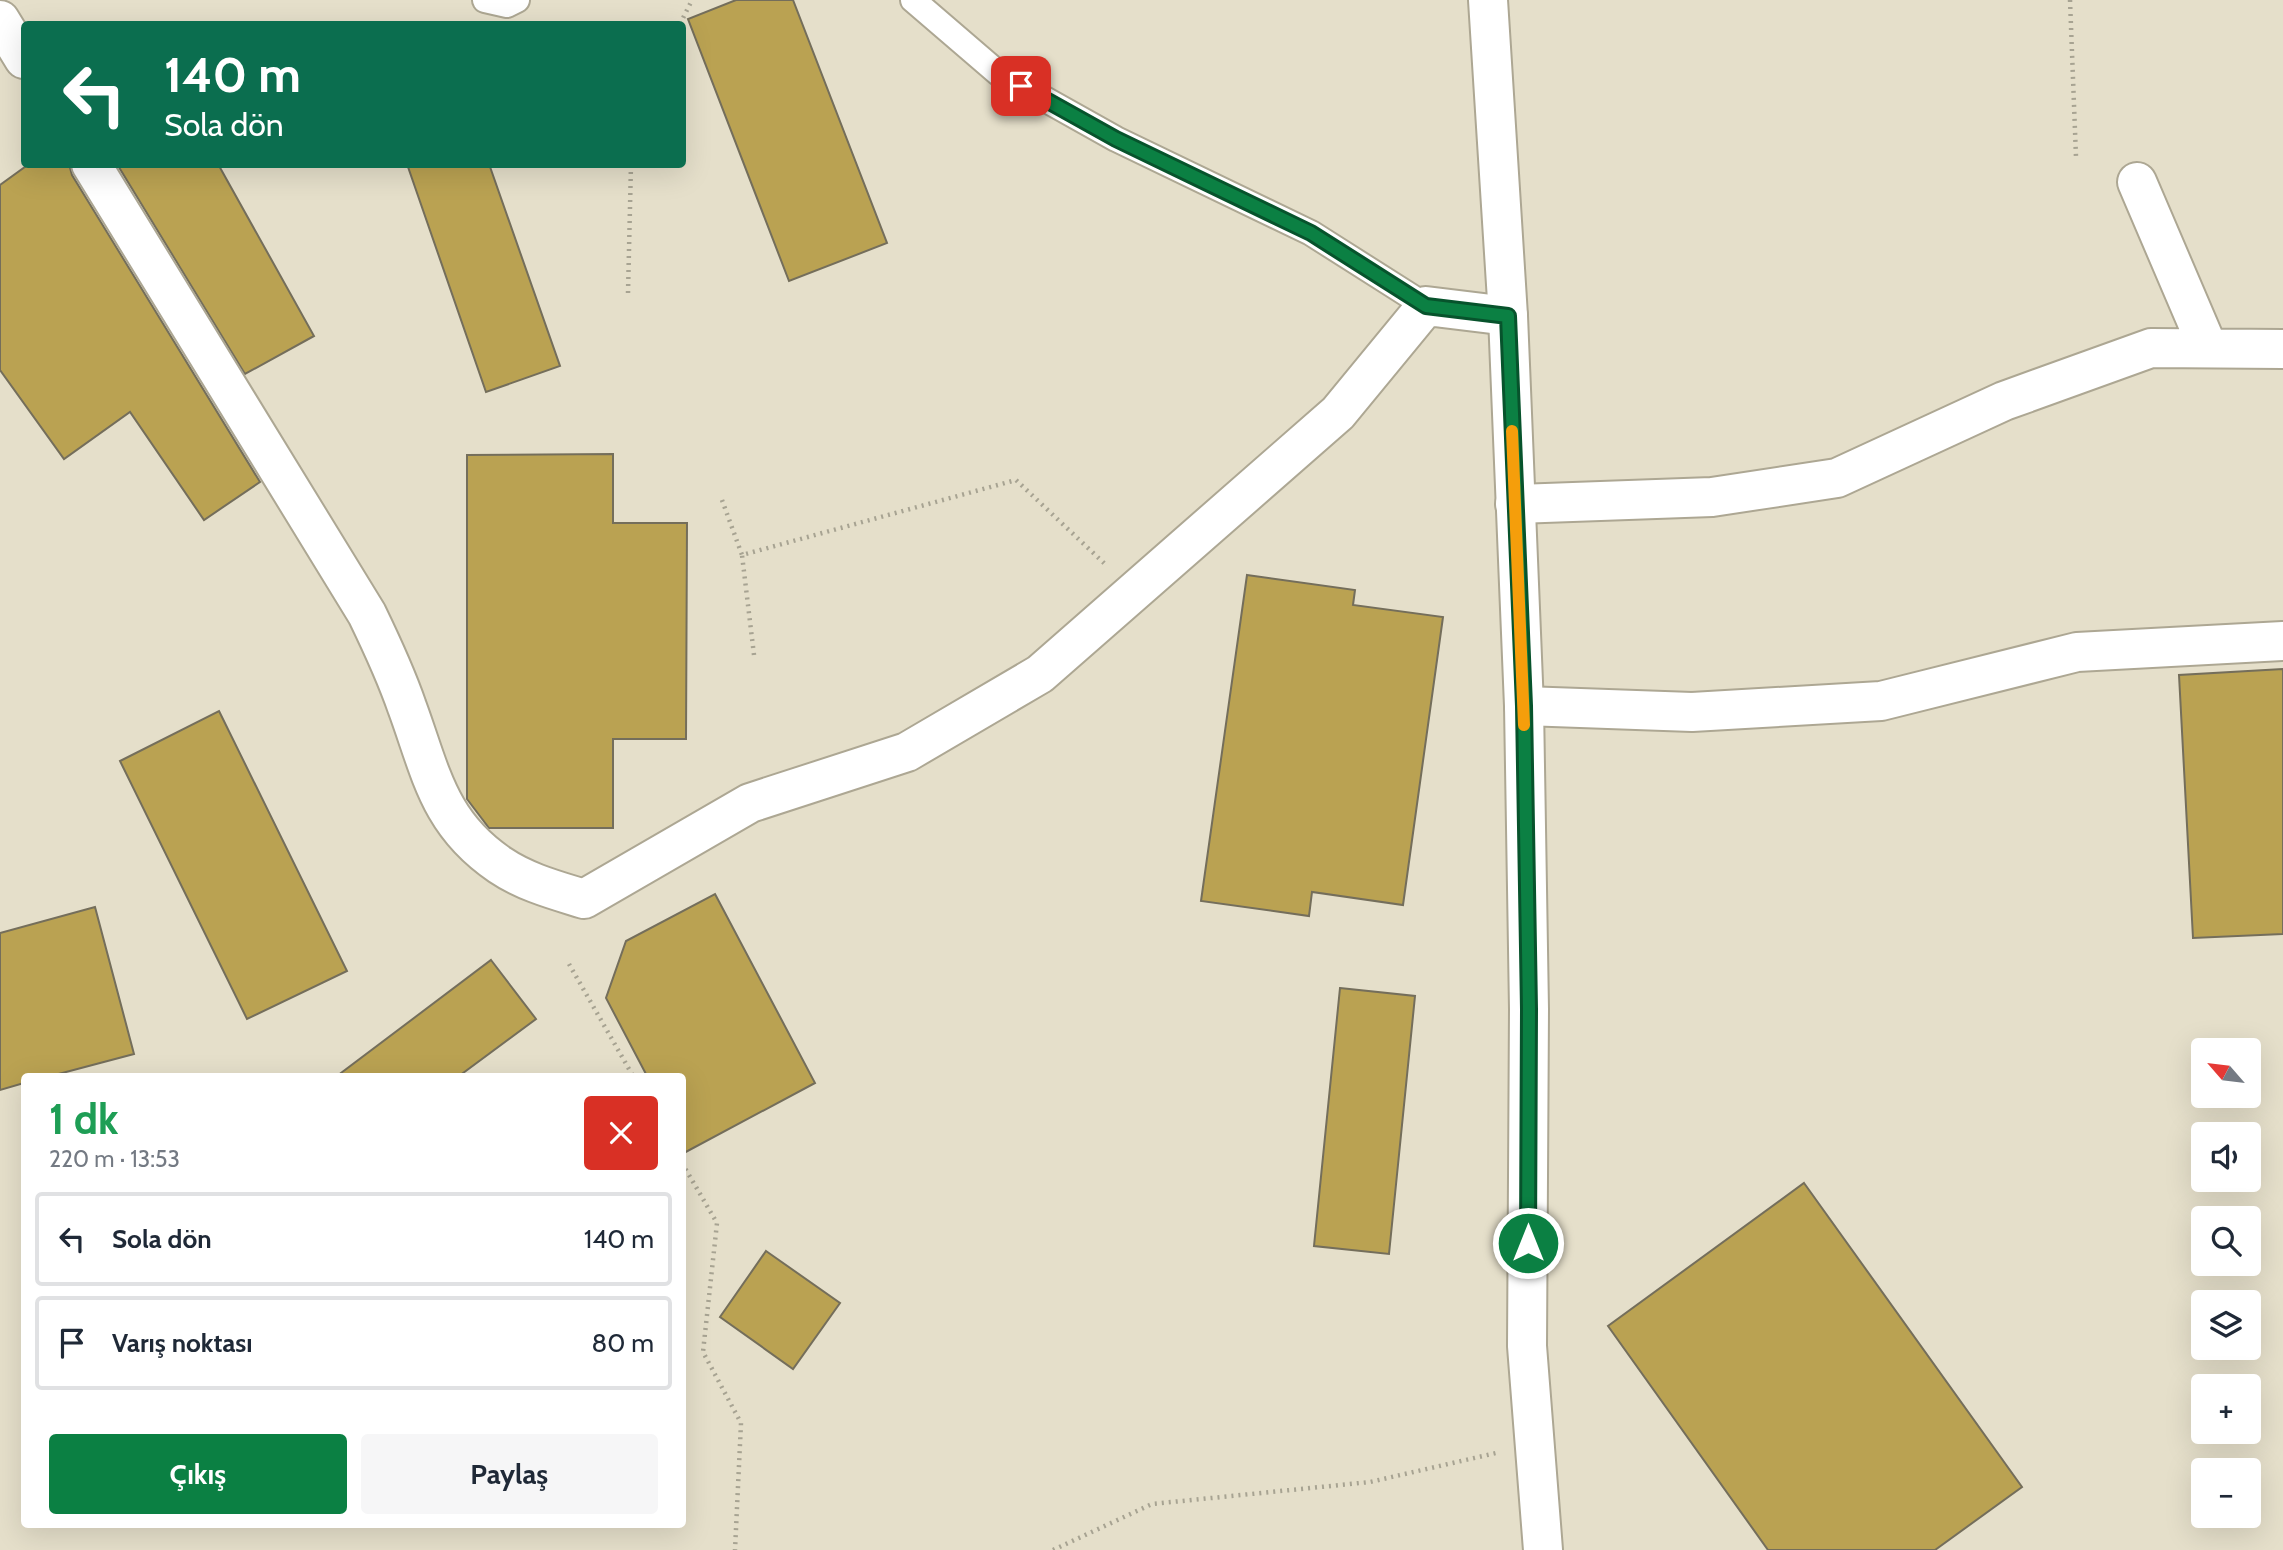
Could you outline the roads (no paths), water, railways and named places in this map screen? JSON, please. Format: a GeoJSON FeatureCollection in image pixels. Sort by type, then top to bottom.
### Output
{"type":"FeatureCollection","features":[{"type":"Feature","properties":{"kind":"street"},"geometry":{"type":"LineString","coordinates":[[1488,0],[1508,316],[1524,706],[1529,1009],[1527,1346],[1543,1550]]}},
{"type":"Feature","properties":{"kind":"street"},"geometry":{"type":"LineString","coordinates":[[0,20],[21,54]]}},
{"type":"Feature","properties":{"kind":"street"},"geometry":{"type":"LineString","coordinates":[[93,168],[367,614],[391,664],[436,793],[443,805],[471,840],[500,865],[533,883],[584,899],[750,803],[906,752],[1040,674],[1338,413],[1426,306],[1508,316]]}},
{"type":"Feature","properties":{"kind":"street"},"geometry":{"type":"LineString","coordinates":[[2137,182],[2208,348]]}},
{"type":"Feature","properties":{"kind":"street"},"geometry":{"type":"LineString","coordinates":[[1515,504],[1712,497],[1837,478],[2004,401],[2151,348],[2283,349]]}},
{"type":"Feature","properties":{"kind":"street"},"geometry":{"type":"LineString","coordinates":[[1524,706],[1692,712],[1881,701],[2077,652],[2283,641]]}},
{"type":"Feature","properties":{"kind":"lane"},"geometry":{"type":"LineString","coordinates":[[485,0],[508,5],[517,0]]}},
{"type":"Feature","properties":{"kind":"lane"},"geometry":{"type":"LineString","coordinates":[[913,0],[998,73],[1116,139],[1311,233],[1426,306]]}}]}
